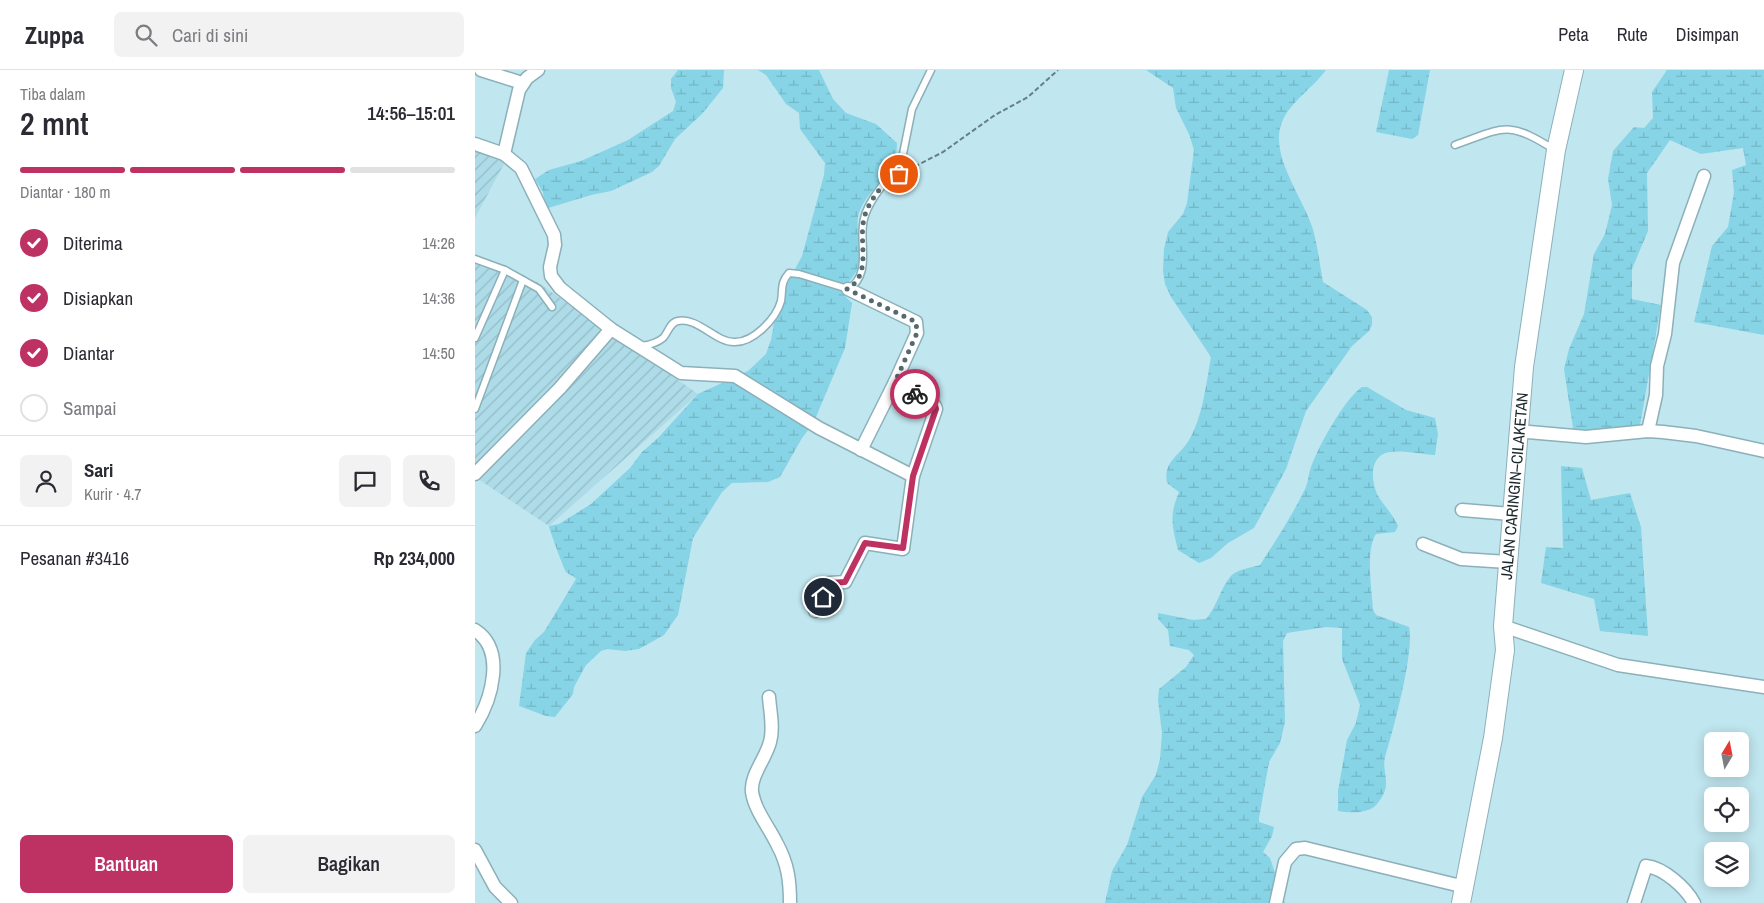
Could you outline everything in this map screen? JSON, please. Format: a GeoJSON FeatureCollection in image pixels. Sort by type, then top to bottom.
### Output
{"type":"FeatureCollection","features":[{"type":"Feature","properties":{"kind":"street"},"geometry":{"type":"LineString","coordinates":[[481,70],[523,83]]}},
{"type":"Feature","properties":{"kind":"street"},"geometry":{"type":"LineString","coordinates":[[504,154],[519,90],[523,83],[538,70]]}},
{"type":"Feature","properties":{"kind":"street","name":"JALAN CARINGIN–CILAKETAN"},"geometry":{"type":"LineString","coordinates":[[1463,895],[1493,738],[1505,650],[1503,626],[1517,431],[1524,367],[1556,150],[1573,70]]}},
{"type":"Feature","properties":{"kind":"street"},"geometry":{"type":"LineString","coordinates":[[475,144],[504,154],[521,168],[554,235],[555,245],[550,267],[551,276],[560,288],[611,329],[681,373],[735,376],[819,428],[913,476]]}},
{"type":"Feature","properties":{"kind":"street"},"geometry":{"type":"LineString","coordinates":[[1648,431],[1656,395],[1657,366],[1665,334],[1673,263],[1704,176]]}},
{"type":"Feature","properties":{"kind":"street"},"geometry":{"type":"LineString","coordinates":[[847,289],[916,322],[917,333],[861,450]]}},
{"type":"Feature","properties":{"kind":"street"},"geometry":{"type":"LineString","coordinates":[[475,474],[560,388],[611,329]]}},
{"type":"Feature","properties":{"kind":"street"},"geometry":{"type":"LineString","coordinates":[[815,611],[830,583],[845,582],[865,543],[903,548],[913,476],[935,406],[895,382]]}},
{"type":"Feature","properties":{"kind":"street"},"geometry":{"type":"LineString","coordinates":[[1517,431],[1586,437],[1648,431],[1696,436],[1764,451]]}},
{"type":"Feature","properties":{"kind":"street"},"geometry":{"type":"LineString","coordinates":[[1462,510],[1511,514]]}},
{"type":"Feature","properties":{"kind":"street"},"geometry":{"type":"LineString","coordinates":[[1423,544],[1461,559],[1508,562]]}},
{"type":"Feature","properties":{"kind":"street"},"geometry":{"type":"LineString","coordinates":[[1503,626],[1617,665],[1764,687]]}},
{"type":"Feature","properties":{"kind":"street"},"geometry":{"type":"LineString","coordinates":[[475,630],[485,636],[495,664],[481,716],[475,726]]}},
{"type":"Feature","properties":{"kind":"street"},"geometry":{"type":"LineString","coordinates":[[769,697],[772,732],[770,743],[752,786],[757,804],[777,844],[790,876],[790,903]]}},
{"type":"Feature","properties":{"kind":"street"},"geometry":{"type":"LineString","coordinates":[[1276,903],[1285,862],[1296,849],[1305,848],[1463,895]]}},
{"type":"Feature","properties":{"kind":"street"},"geometry":{"type":"LineString","coordinates":[[475,850],[495,887],[511,903]]}},
{"type":"Feature","properties":{"kind":"street"},"geometry":{"type":"LineString","coordinates":[[1634,903],[1646,866],[1655,867],[1669,877],[1689,893],[1694,903]]}},
{"type":"Feature","properties":{"kind":"lane"},"geometry":{"type":"LineString","coordinates":[[638,347],[651,344],[663,338],[677,321],[690,322],[733,343],[745,340],[760,331],[776,312],[781,301],[782,281],[789,273],[799,274],[847,289],[858,281],[864,251],[863,225],[869,204],[888,178],[899,174],[912,109],[931,70]]}},
{"type":"Feature","properties":{"kind":"lane"},"geometry":{"type":"LineString","coordinates":[[1455,145],[1508,128],[1520,131],[1556,150]]}},
{"type":"Feature","properties":{"kind":"lane"},"geometry":{"type":"LineString","coordinates":[[475,259],[505,270],[539,289],[552,307]]}},
{"type":"Feature","properties":{"kind":"lane"},"geometry":{"type":"LineString","coordinates":[[475,338],[505,270]]}},
{"type":"Feature","properties":{"kind":"lane"},"geometry":{"type":"LineString","coordinates":[[475,409],[523,280]]}},
{"type":"Feature","properties":{"kind":"path"},"geometry":{"type":"LineString","coordinates":[[899,174],[943,152],[995,115],[1028,97],[1058,70]]}},
{"type":"Feature","properties":{"kind":"shaded area"},"geometry":{"type":"Polygon","coordinates":[[[475,147],[506,160],[475,218],[475,147]]]}},
{"type":"Feature","properties":{"kind":"shaded area"},"geometry":{"type":"Polygon","coordinates":[[[475,258],[537,282],[698,394],[549,526],[475,477],[475,258]]]}},
{"type":"Feature","properties":{"kind":"green space"},"geometry":{"type":"Polygon","coordinates":[[[678,70],[724,70],[723,88],[702,114],[675,139],[659,166],[652,172],[611,191],[545,209],[543,192],[535,179],[549,170],[581,161],[628,140],[673,111],[676,102],[671,88],[671,79],[678,70]]]}},
{"type":"Feature","properties":{"kind":"green space"},"geometry":{"type":"Polygon","coordinates":[[[758,70],[819,70],[833,99],[846,113],[876,124],[897,143],[896,155],[892,164],[869,195],[859,213],[860,263],[841,292],[852,303],[845,348],[813,424],[802,438],[780,477],[768,482],[732,483],[722,492],[693,538],[678,615],[664,635],[639,649],[625,651],[607,649],[601,651],[586,665],[574,687],[573,694],[555,717],[546,716],[519,706],[526,653],[535,640],[544,632],[576,579],[566,572],[549,526],[559,524],[591,504],[630,468],[642,452],[658,438],[698,394],[748,371],[766,354],[771,340],[778,301],[802,256],[824,175],[825,163],[800,129],[799,113],[786,104],[766,75],[758,70]]]}},
{"type":"Feature","properties":{"kind":"green space"},"geometry":{"type":"Polygon","coordinates":[[[1146,70],[1326,70],[1290,108],[1282,122],[1279,135],[1280,149],[1284,164],[1310,220],[1323,282],[1367,310],[1372,317],[1372,325],[1369,331],[1352,346],[1306,411],[1286,469],[1254,528],[1228,543],[1211,558],[1199,563],[1178,550],[1174,534],[1173,514],[1179,492],[1167,483],[1166,476],[1167,469],[1189,440],[1198,421],[1211,357],[1171,297],[1165,284],[1163,271],[1164,249],[1168,232],[1183,214],[1187,203],[1194,150],[1189,134],[1176,108],[1173,88],[1146,70]]]}},
{"type":"Feature","properties":{"kind":"green space"},"geometry":{"type":"Polygon","coordinates":[[[1389,70],[1430,70],[1418,135],[1412,139],[1376,132],[1389,70]]]}},
{"type":"Feature","properties":{"kind":"green space"},"geometry":{"type":"Polygon","coordinates":[[[1667,70],[1764,70],[1764,335],[1694,322],[1712,246],[1728,227],[1734,192],[1732,170],[1746,165],[1743,148],[1701,154],[1670,140],[1647,173],[1648,231],[1632,269],[1632,299],[1661,305],[1639,431],[1575,441],[1564,369],[1569,349],[1584,314],[1594,254],[1605,234],[1612,205],[1608,179],[1613,151],[1634,127],[1644,128],[1653,118],[1652,92],[1667,70]]]}},
{"type":"Feature","properties":{"kind":"green space"},"geometry":{"type":"Polygon","coordinates":[[[1362,387],[1367,387],[1406,410],[1435,418],[1438,434],[1435,455],[1389,452],[1382,454],[1378,458],[1373,469],[1377,494],[1398,526],[1395,532],[1376,534],[1373,541],[1370,571],[1373,610],[1376,615],[1409,627],[1410,638],[1402,691],[1385,757],[1386,785],[1382,797],[1369,810],[1338,811],[1338,791],[1347,740],[1356,723],[1360,705],[1342,659],[1342,628],[1325,627],[1287,633],[1283,641],[1285,722],[1280,743],[1269,762],[1259,818],[1259,822],[1274,827],[1272,836],[1263,852],[1270,858],[1285,903],[1105,903],[1112,871],[1127,845],[1142,797],[1156,775],[1160,759],[1162,733],[1158,700],[1159,689],[1186,667],[1194,655],[1189,650],[1170,646],[1168,630],[1158,619],[1158,613],[1193,620],[1206,619],[1233,574],[1240,570],[1260,565],[1300,499],[1306,487],[1313,461],[1332,425],[1355,393],[1362,387]]]}},
{"type":"Feature","properties":{"kind":"green space"},"geometry":{"type":"Polygon","coordinates":[[[1561,466],[1582,468],[1591,500],[1630,493],[1641,527],[1648,636],[1600,631],[1594,599],[1541,583],[1546,547],[1563,548],[1561,466]]]}},
{"type":"Feature","properties":{"kind":"way so far"},"geometry":{"type":"LineString","coordinates":[[899,174],[888,178],[869,204],[863,225],[864,251],[862,267],[858,281],[847,289],[916,322],[917,333],[895,382],[915,394]]}},
{"type":"Feature","properties":{"kind":"route"},"geometry":{"type":"LineString","coordinates":[[823,597],[830,583],[845,582],[865,543],[903,548],[913,476],[936,409],[935,406],[915,394]]}}]}
